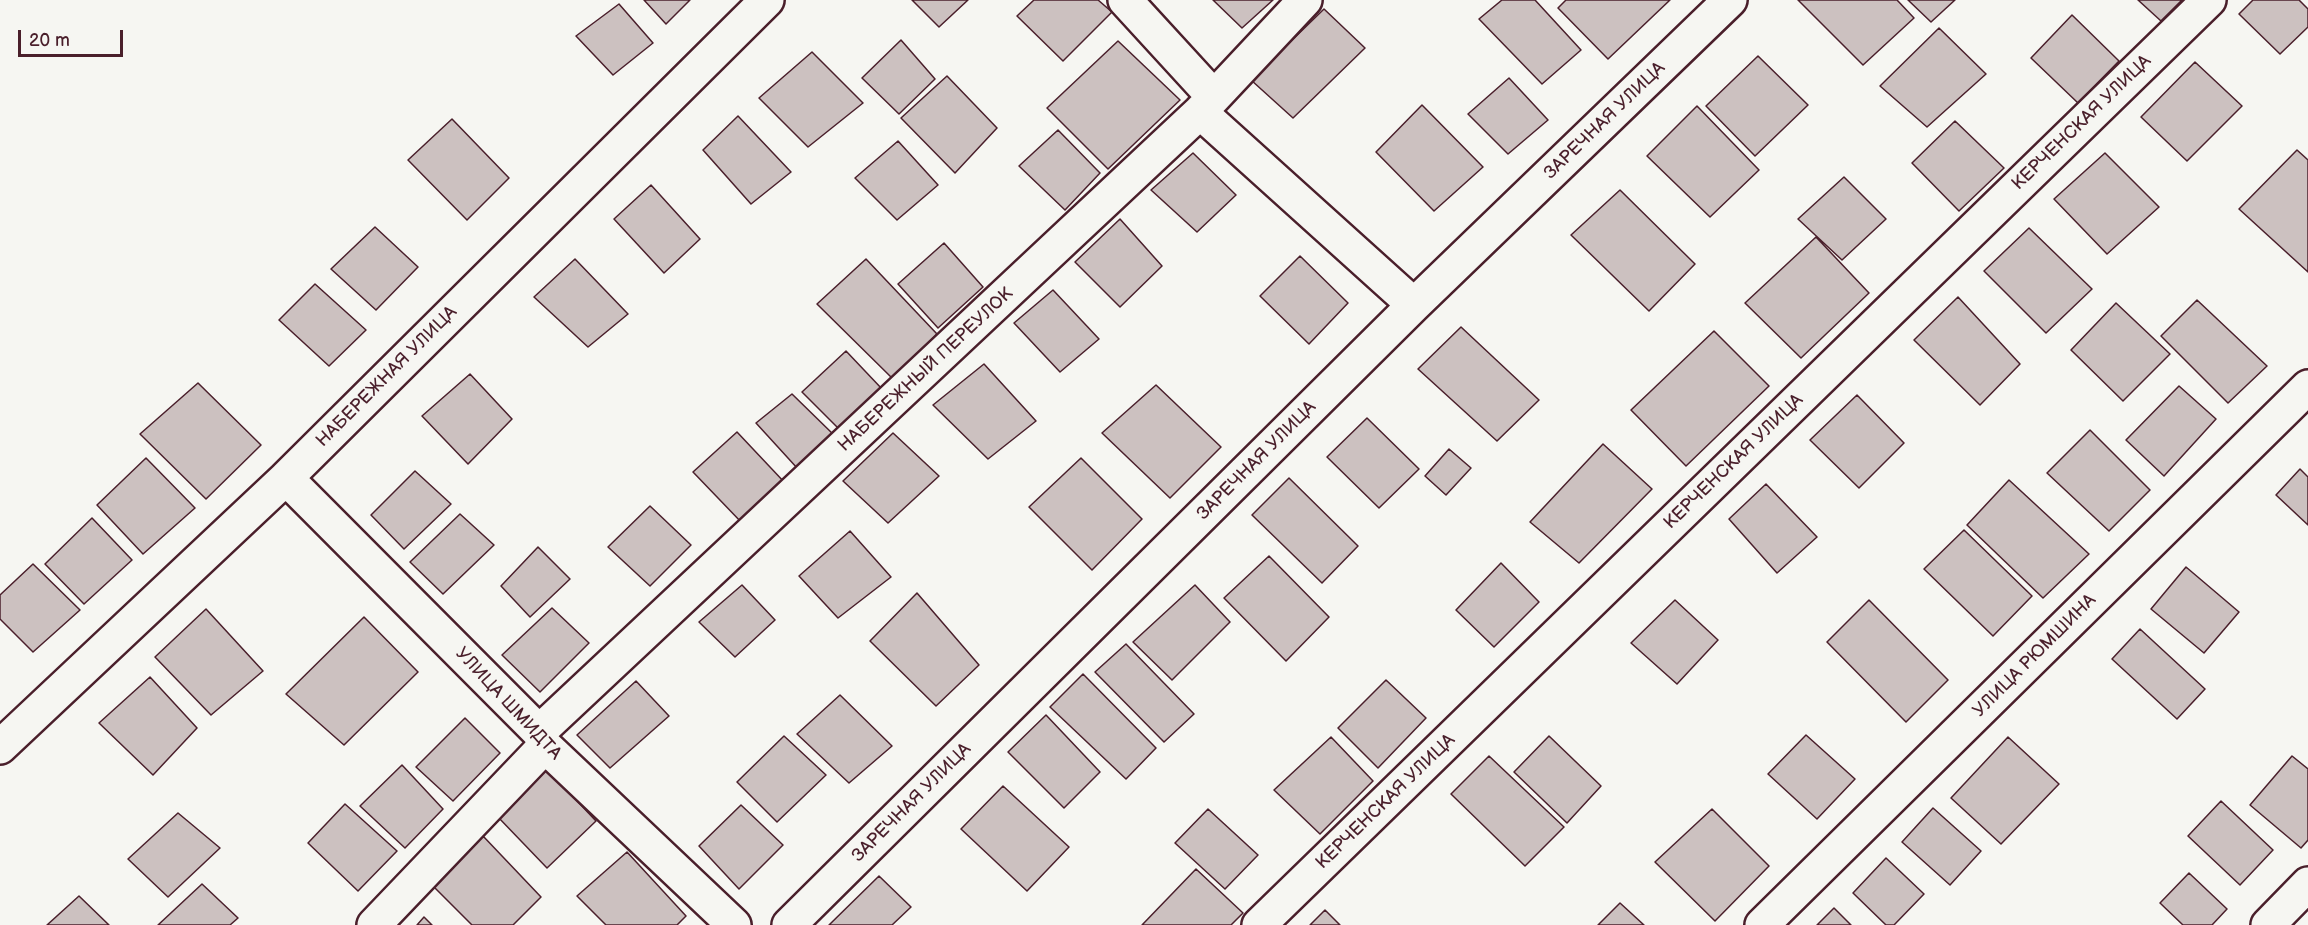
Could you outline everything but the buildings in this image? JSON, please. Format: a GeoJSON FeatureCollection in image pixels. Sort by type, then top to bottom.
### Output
{"type":"FeatureCollection","features":[{"type":"Feature","properties":{"kind":"street","name":"НАБЕРЕЖНАЯ УЛИЦА"},"geometry":{"type":"LineString","coordinates":[[0,747],[286,478],[767,0]]}},
{"type":"Feature","properties":{"kind":"street"},"geometry":{"type":"LineString","coordinates":[[1125,0],[1207,104],[1414,305]]}},
{"type":"Feature","properties":{"kind":"street","name":"НАБЕРЕЖНЫЙ ПЕРЕУЛОК"},"geometry":{"type":"LineString","coordinates":[[374,925],[542,739],[1207,104],[1305,0]]}},
{"type":"Feature","properties":{"kind":"street","name":"ЗАРЕЧНАЯ УЛИЦА"},"geometry":{"type":"LineString","coordinates":[[789,925],[1414,305],[1730,0]]}},
{"type":"Feature","properties":{"kind":"street","name":"КЕРЧЕНСКАЯ УЛИЦА"},"geometry":{"type":"LineString","coordinates":[[1259,925],[2209,0]]}},
{"type":"Feature","properties":{"kind":"street","name":"УЛИЦА РЮМШИНА"},"geometry":{"type":"LineString","coordinates":[[1762,925],[2308,387]]}},
{"type":"Feature","properties":{"kind":"street","name":"УЛИЦА ШМИДТА"},"geometry":{"type":"LineString","coordinates":[[286,478],[542,739],[735,925]]}},
{"type":"Feature","properties":{"kind":"street"},"geometry":{"type":"LineString","coordinates":[[2268,925],[2308,884]]}}]}
